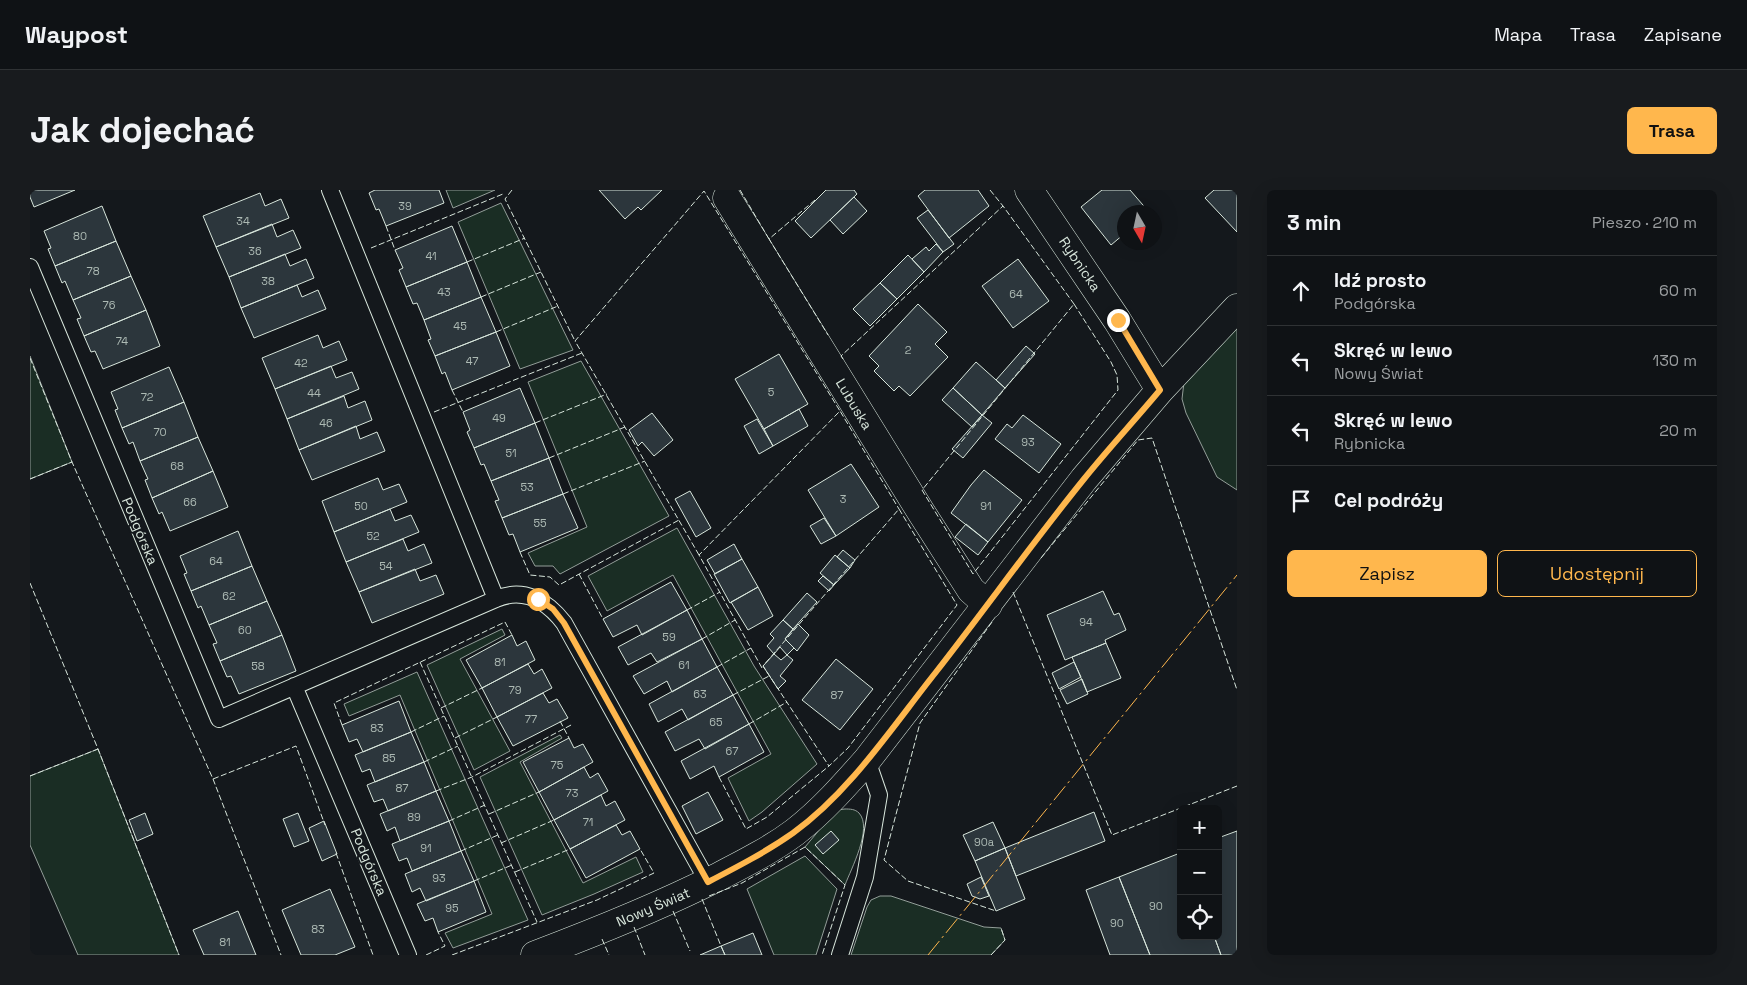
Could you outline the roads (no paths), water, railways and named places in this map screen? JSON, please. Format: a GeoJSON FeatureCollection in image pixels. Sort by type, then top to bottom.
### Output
{"type":"FeatureCollection","features":[{"type":"Feature","properties":{"kind":"street","name":"Rybnicka"},"geometry":{"type":"LineString","coordinates":[[1041,195],[1160,390]]}},
{"type":"Feature","properties":{"kind":"street","name":"Lubuska"},"geometry":{"type":"LineString","coordinates":[[727,198],[920,512],[971,590],[988,605]]}},
{"type":"Feature","properties":{"kind":"street","name":"Nowy Świat"},"geometry":{"type":"LineString","coordinates":[[535,955],[671,901],[747,862],[794,832],[837,793],[867,760],[1084,479],[1160,390],[1237,308]]}},
{"type":"Feature","properties":{"kind":"lane"},"geometry":{"type":"LineString","coordinates":[[330,190],[496,599]]}},
{"type":"Feature","properties":{"kind":"lane","name":"Podgórska"},"geometry":{"type":"LineString","coordinates":[[30,267],[218,719],[496,599],[514,594],[538,599],[553,609],[564,623],[708,882]]}},
{"type":"Feature","properties":{"kind":"lane","name":"Podgórska"},"geometry":{"type":"LineString","coordinates":[[294,686],[408,955]]}},
{"type":"Feature","properties":{"kind":"lane"},"geometry":{"type":"LineString","coordinates":[[840,955],[865,877],[879,795],[867,760]]}}]}
